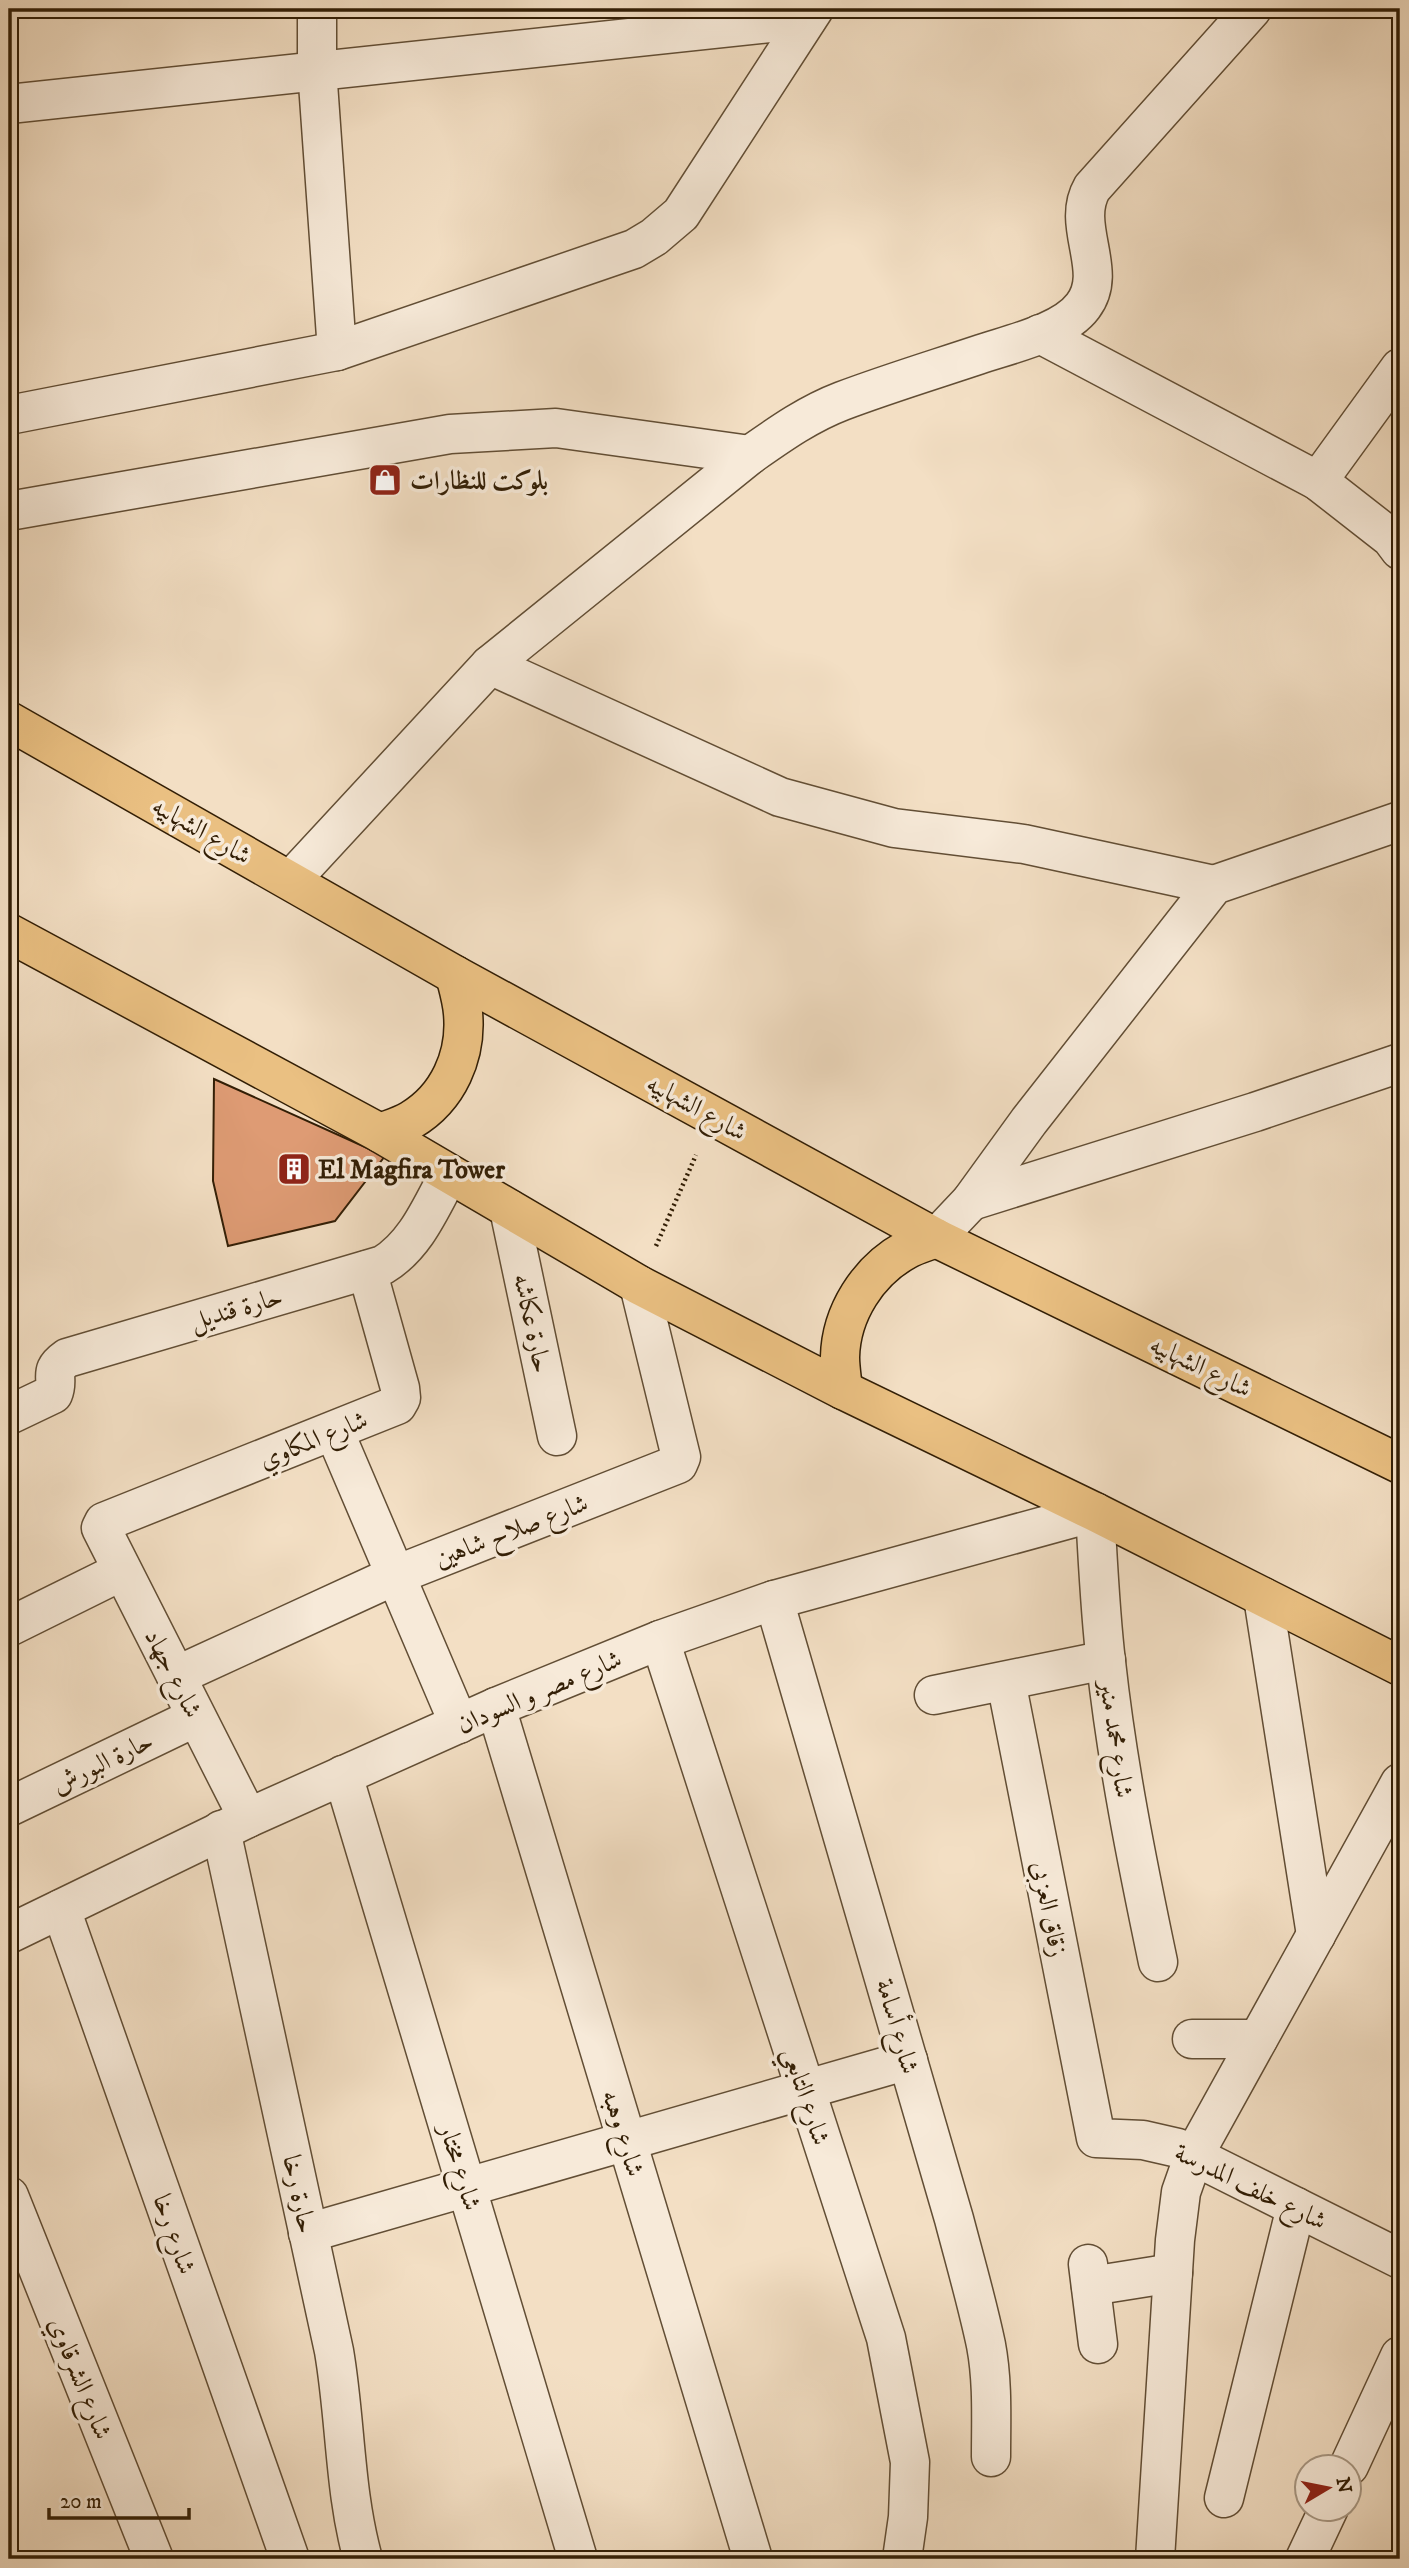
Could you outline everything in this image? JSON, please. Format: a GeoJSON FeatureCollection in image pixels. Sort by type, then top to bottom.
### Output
{"type":"FeatureCollection","features":[{"type":"Feature","properties":{"kind":"highway","name":"شارع الشهابيه"},"geometry":{"type":"LineString","coordinates":[[9,721],[455,975],[936,1238],[1400,1464]]}},
{"type":"Feature","properties":{"kind":"highway"},"geometry":{"type":"LineString","coordinates":[[9,933],[380,1133],[639,1285],[843,1390],[1400,1666]]}},
{"type":"Feature","properties":{"kind":"highway"},"geometry":{"type":"LineString","coordinates":[[380,1133],[410,1121],[435,1101],[453,1074],[464,1043],[463,1010],[455,975]]}},
{"type":"Feature","properties":{"kind":"highway"},"geometry":{"type":"LineString","coordinates":[[843,1390],[840,1357],[845,1324],[859,1294],[879,1269],[906,1250],[936,1238]]}},
{"type":"Feature","properties":{"kind":"street"},"geometry":{"type":"LineString","coordinates":[[317,9],[317,69],[337,351]]}},
{"type":"Feature","properties":{"kind":"street"},"geometry":{"type":"LineString","coordinates":[[291,880],[490,666],[750,455],[794,424],[840,402],[1040,334],[1074,316],[1085,304],[1092,287],[1093,270],[1084,210],[1092,188],[1252,9]]}},
{"type":"Feature","properties":{"kind":"street"},"geometry":{"type":"LineString","coordinates":[[9,104],[810,14]]}},
{"type":"Feature","properties":{"kind":"street"},"geometry":{"type":"LineString","coordinates":[[9,415],[337,351],[634,249],[654,237],[681,214],[810,14]]}},
{"type":"Feature","properties":{"kind":"street"},"geometry":{"type":"LineString","coordinates":[[1040,334],[1318,481],[1391,538],[1400,550]]}},
{"type":"Feature","properties":{"kind":"street"},"geometry":{"type":"LineString","coordinates":[[1318,481],[1400,369]]}},
{"type":"Feature","properties":{"kind":"street"},"geometry":{"type":"LineString","coordinates":[[9,511],[450,435],[556,428],[750,455]]}},
{"type":"Feature","properties":{"kind":"street"},"geometry":{"type":"LineString","coordinates":[[490,666],[780,797],[894,828],[1024,844],[1214,885],[1400,821]]}},
{"type":"Feature","properties":{"kind":"street"},"geometry":{"type":"LineString","coordinates":[[936,1238],[971,1201],[1029,1121],[1214,885]]}},
{"type":"Feature","properties":{"kind":"street"},"geometry":{"type":"LineString","coordinates":[[971,1201],[1255,1112],[1400,1063]]}},
{"type":"Feature","properties":{"kind":"street","name":"حارة قنديل"},"geometry":{"type":"LineString","coordinates":[[9,1415],[53,1394],[56,1386],[53,1375],[58,1364],[67,1358],[383,1265],[397,1257],[409,1245],[449,1174]]}},
{"type":"Feature","properties":{"kind":"street","name":"حارة عكاشه"},"geometry":{"type":"LineString","coordinates":[[509,1209],[557,1436]]}},
{"type":"Feature","properties":{"kind":"street","name":"شارع المكاوي"},"geometry":{"type":"LineString","coordinates":[[101,1528],[104,1522],[397,1405],[401,1398],[367,1269]]}},
{"type":"Feature","properties":{"kind":"street","name":"شارع صلاح شاهين"},"geometry":{"type":"LineString","coordinates":[[176,1676],[396,1575],[678,1464],[681,1457],[639,1285]]}},
{"type":"Feature","properties":{"kind":"street"},"geometry":{"type":"LineString","coordinates":[[334,1431],[459,1724]]}},
{"type":"Feature","properties":{"kind":"street","name":"شارع مصر و السودان"},"geometry":{"type":"LineString","coordinates":[[9,1934],[234,1824],[496,1707],[660,1640],[774,1600],[1094,1513]]}},
{"type":"Feature","properties":{"kind":"street","name":"شارع محمد منير"},"geometry":{"type":"LineString","coordinates":[[1094,1513],[1106,1660],[1132,1841],[1158,1962]]}},
{"type":"Feature","properties":{"kind":"street","name":"شارع جهاد"},"geometry":{"type":"LineString","coordinates":[[101,1528],[196,1717],[234,1824]]}},
{"type":"Feature","properties":{"kind":"street"},"geometry":{"type":"LineString","coordinates":[[9,1627],[122,1571]]}},
{"type":"Feature","properties":{"kind":"street"},"geometry":{"type":"LineString","coordinates":[[1263,1597],[1316,1935]]}},
{"type":"Feature","properties":{"kind":"street","name":"شارع أسامة"},"geometry":{"type":"LineString","coordinates":[[774,1600],[954,2219],[986,2346],[992,2406],[991,2458]]}},
{"type":"Feature","properties":{"kind":"street","name":"شارع التابعي"},"geometry":{"type":"LineString","coordinates":[[660,1640],[886,2338],[910,2462],[908,2517],[902,2559]]}},
{"type":"Feature","properties":{"kind":"street"},"geometry":{"type":"LineString","coordinates":[[934,1695],[1106,1660]]}},
{"type":"Feature","properties":{"kind":"street","name":"زقاق العزبى"},"geometry":{"type":"LineString","coordinates":[[1006,1681],[1096,2138]]}},
{"type":"Feature","properties":{"kind":"street","name":"شارع وهبه"},"geometry":{"type":"LineString","coordinates":[[496,1707],[753,2559]]}},
{"type":"Feature","properties":{"kind":"street","name":"حارة البورش"},"geometry":{"type":"LineString","coordinates":[[9,1807],[196,1717]]}},
{"type":"Feature","properties":{"kind":"street","name":"شارع مختار"},"geometry":{"type":"LineString","coordinates":[[344,1775],[578,2559]]}},
{"type":"Feature","properties":{"kind":"street"},"geometry":{"type":"LineString","coordinates":[[1155,2559],[1173,2273],[1181,2192],[1194,2155],[1400,1783]]}},
{"type":"Feature","properties":{"kind":"street","name":"حارة رخا"},"geometry":{"type":"LineString","coordinates":[[234,1824],[308,2234],[340,2385],[348,2485],[363,2559]]}},
{"type":"Feature","properties":{"kind":"street","name":"شارع رخا"},"geometry":{"type":"LineString","coordinates":[[61,1909],[290,2559]]}},
{"type":"Feature","properties":{"kind":"street"},"geometry":{"type":"LineString","coordinates":[[1192,2039],[1258,2039]]}},
{"type":"Feature","properties":{"kind":"street"},"geometry":{"type":"LineString","coordinates":[[308,2234],[908,2060]]}},
{"type":"Feature","properties":{"kind":"street","name":"شارع خلف المدرسة"},"geometry":{"type":"LineString","coordinates":[[1096,2138],[1161,2143],[1194,2155],[1400,2259]]}},
{"type":"Feature","properties":{"kind":"street","name":"شارع الشرقاوي"},"geometry":{"type":"LineString","coordinates":[[9,2196],[154,2559]]}},
{"type":"Feature","properties":{"kind":"street"},"geometry":{"type":"LineString","coordinates":[[1224,2498],[1296,2207]]}},
{"type":"Feature","properties":{"kind":"street"},"geometry":{"type":"LineString","coordinates":[[1098,2344],[1089,2275],[1173,2273]]}},
{"type":"Feature","properties":{"kind":"street"},"geometry":{"type":"LineString","coordinates":[[1355,2452],[1400,2356]]}},
{"type":"Feature","properties":{"kind":"street"},"geometry":{"type":"LineString","coordinates":[[1305,2559],[1322,2522]]}},
{"type":"Feature","properties":{"kind":"path"},"geometry":{"type":"LineString","coordinates":[[639,1285],[713,1116]]}},
{"type":"Feature","properties":{"kind":"building","name":"El Magfira Tower"},"geometry":{"type":"Polygon","coordinates":[[[214,1079],[385,1156],[335,1221],[228,1246],[213,1181],[214,1079]]]}},
{"type":"Feature","properties":{"kind":"place","name":"بلوكت للنظارات"},"geometry":{"type":"Point","coordinates":[385,480]}},
{"type":"Feature","properties":{"kind":"place","name":"El Magfira Tower"},"geometry":{"type":"Point","coordinates":[294,1169]}}]}
